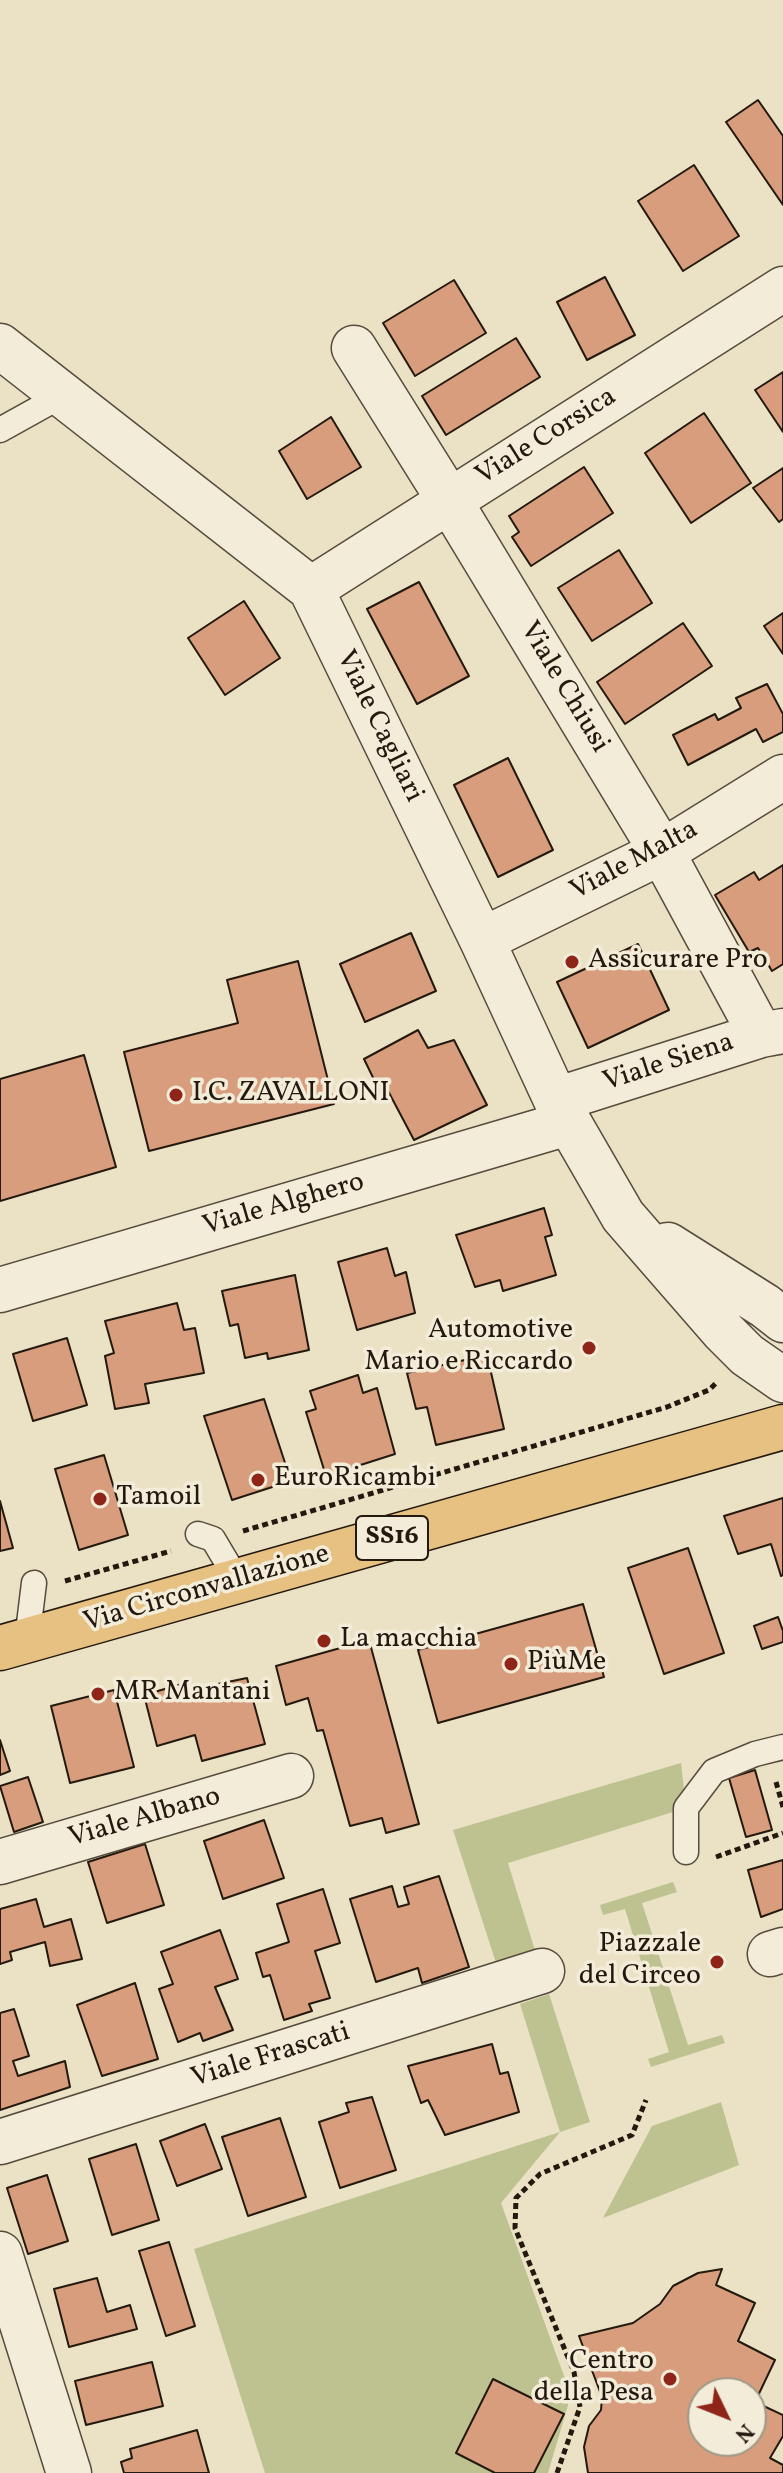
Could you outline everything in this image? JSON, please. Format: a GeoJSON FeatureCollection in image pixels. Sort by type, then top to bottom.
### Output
{"type":"FeatureCollection","features":[{"type":"Feature","properties":{"kind":"main road","name":"Via Circonvallazione"},"geometry":{"type":"LineString","coordinates":[[14,1644],[783,1427]]}},
{"type":"Feature","properties":{"kind":"street","name":"Viale Corsica"},"geometry":{"type":"LineString","coordinates":[[311,589],[783,289]]}},
{"type":"Feature","properties":{"kind":"street","name":"Viale Cagliari"},"geometry":{"type":"LineString","coordinates":[[0,346],[311,589],[562,1111],[623,1216],[724,1332],[747,1355],[783,1380]]}},
{"type":"Feature","properties":{"kind":"street","name":"Viale Chiusi"},"geometry":{"type":"LineString","coordinates":[[354,348],[772,1033]]}},
{"type":"Feature","properties":{"kind":"street","name":"Viale Malta"},"geometry":{"type":"LineString","coordinates":[[482,940],[662,852],[783,777]]}},
{"type":"Feature","properties":{"kind":"street","name":"Viale Siena"},"geometry":{"type":"LineString","coordinates":[[562,1111],[772,1033]]}},
{"type":"Feature","properties":{"kind":"street","name":"Viale Alghero"},"geometry":{"type":"LineString","coordinates":[[0,1290],[562,1111]]}},
{"type":"Feature","properties":{"kind":"street","name":"Viale Cagliari"},"geometry":{"type":"LineString","coordinates":[[623,1216],[783,1320]]}},
{"type":"Feature","properties":{"kind":"street","name":"Viale Albano"},"geometry":{"type":"LineString","coordinates":[[0,1862],[291,1776]]}},
{"type":"Feature","properties":{"kind":"street","name":"Viale Frascati"},"geometry":{"type":"LineString","coordinates":[[0,2142],[542,1971]]}},
{"type":"Feature","properties":{"kind":"street"},"geometry":{"type":"LineString","coordinates":[[0,2254],[69,2473]]}},
{"type":"Feature","properties":{"kind":"lane"},"geometry":{"type":"LineString","coordinates":[[0,430],[63,395]]}},
{"type":"Feature","properties":{"kind":"lane"},"geometry":{"type":"LineString","coordinates":[[205,1537],[238,1581]]}},
{"type":"Feature","properties":{"kind":"lane"},"geometry":{"type":"LineString","coordinates":[[14,1644],[34,1586]]}},
{"type":"Feature","properties":{"kind":"lane"},"geometry":{"type":"LineString","coordinates":[[686,1852],[686,1808],[714,1771],[755,1754],[783,1747]]}},
{"type":"Feature","properties":{"kind":"path"},"geometry":{"type":"LineString","coordinates":[[34,1586],[667,1407],[709,1390],[747,1355]]}},
{"type":"Feature","properties":{"kind":"path"},"geometry":{"type":"LineString","coordinates":[[783,1778],[775,1781],[783,1807]]}},
{"type":"Feature","properties":{"kind":"path"},"geometry":{"type":"LineString","coordinates":[[714,1858],[783,1833]]}},
{"type":"Feature","properties":{"kind":"path"},"geometry":{"type":"LineString","coordinates":[[557,2473],[580,2407],[574,2372],[515,2228],[516,2198],[540,2174],[632,2135],[646,2100]]}},
{"type":"Feature","properties":{"kind":"green space"},"geometry":{"type":"Polygon","coordinates":[[[681,1763],[686,1808],[508,1863],[537,1957],[498,1969],[453,1830],[681,1763]]]}},
{"type":"Feature","properties":{"kind":"green space"},"geometry":{"type":"Polygon","coordinates":[[[673,1882],[677,1892],[642,1903],[688,2045],[722,2035],[725,2043],[651,2067],[648,2059],[669,2052],[625,1909],[603,1915],[600,1905],[673,1882]]]}},
{"type":"Feature","properties":{"kind":"green space"},"geometry":{"type":"Polygon","coordinates":[[[549,1994],[590,2122],[560,2132],[520,2004],[549,1994]]]}},
{"type":"Feature","properties":{"kind":"green space"},"geometry":{"type":"Polygon","coordinates":[[[721,2102],[739,2165],[603,2218],[652,2126],[721,2102]]]}},
{"type":"Feature","properties":{"kind":"green space"},"geometry":{"type":"Polygon","coordinates":[[[560,2132],[501,2203],[571,2395],[548,2473],[265,2473],[194,2249],[560,2132]]]}},
{"type":"Feature","properties":{"kind":"building"},"geometry":{"type":"Polygon","coordinates":[[[758,100],[783,136],[783,205],[726,122],[758,100]]]}},
{"type":"Feature","properties":{"kind":"building"},"geometry":{"type":"Polygon","coordinates":[[[694,165],[739,236],[683,271],[638,201],[694,165]]]}},
{"type":"Feature","properties":{"kind":"building"},"geometry":{"type":"Polygon","coordinates":[[[605,277],[635,335],[587,360],[557,302],[605,277]]]}},
{"type":"Feature","properties":{"kind":"building"},"geometry":{"type":"Polygon","coordinates":[[[454,280],[486,333],[415,376],[383,323],[454,280]]]}},
{"type":"Feature","properties":{"kind":"building"},"geometry":{"type":"Polygon","coordinates":[[[516,338],[540,377],[446,435],[422,396],[516,338]]]}},
{"type":"Feature","properties":{"kind":"building"},"geometry":{"type":"Polygon","coordinates":[[[783,372],[783,432],[755,390],[783,372]]]}},
{"type":"Feature","properties":{"kind":"building"},"geometry":{"type":"Polygon","coordinates":[[[704,413],[751,483],[691,523],[645,453],[704,413]]]}},
{"type":"Feature","properties":{"kind":"building"},"geometry":{"type":"Polygon","coordinates":[[[331,417],[361,467],[307,499],[279,451],[331,417]]]}},
{"type":"Feature","properties":{"kind":"building"},"geometry":{"type":"Polygon","coordinates":[[[584,467],[613,513],[531,566],[512,537],[519,532],[509,516],[584,467]]]}},
{"type":"Feature","properties":{"kind":"building"},"geometry":{"type":"Polygon","coordinates":[[[783,468],[783,519],[779,522],[753,488],[783,468]]]}},
{"type":"Feature","properties":{"kind":"building"},"geometry":{"type":"Polygon","coordinates":[[[619,550],[652,603],[592,641],[558,588],[619,550]]]}},
{"type":"Feature","properties":{"kind":"building"},"geometry":{"type":"Polygon","coordinates":[[[419,582],[469,676],[417,704],[367,609],[419,582]]]}},
{"type":"Feature","properties":{"kind":"building"},"geometry":{"type":"Polygon","coordinates":[[[244,601],[280,658],[225,695],[188,638],[244,601]]]}},
{"type":"Feature","properties":{"kind":"building"},"geometry":{"type":"Polygon","coordinates":[[[783,613],[783,654],[764,626],[783,613]]]}},
{"type":"Feature","properties":{"kind":"building"},"geometry":{"type":"Polygon","coordinates":[[[683,623],[712,666],[625,724],[597,682],[683,623]]]}},
{"type":"Feature","properties":{"kind":"building"},"geometry":{"type":"Polygon","coordinates":[[[767,684],[783,714],[783,732],[763,742],[756,729],[688,765],[673,735],[715,714],[718,720],[741,708],[736,698],[767,684]]]}},
{"type":"Feature","properties":{"kind":"building"},"geometry":{"type":"Polygon","coordinates":[[[508,758],[553,850],[498,877],[454,785],[508,758]]]}},
{"type":"Feature","properties":{"kind":"building"},"geometry":{"type":"Polygon","coordinates":[[[783,865],[783,964],[772,971],[758,948],[749,952],[715,895],[754,872],[759,880],[783,865]]]}},
{"type":"Feature","properties":{"kind":"building"},"geometry":{"type":"Polygon","coordinates":[[[411,933],[436,991],[365,1022],[340,964],[411,933]]]}},
{"type":"Feature","properties":{"kind":"building"},"geometry":{"type":"Polygon","coordinates":[[[638,944],[669,1010],[588,1048],[557,982],[638,944]]]}},
{"type":"Feature","properties":{"kind":"building"},"geometry":{"type":"Polygon","coordinates":[[[298,961],[334,1104],[149,1151],[124,1052],[238,1023],[227,980],[298,961]]]}},
{"type":"Feature","properties":{"kind":"building"},"geometry":{"type":"Polygon","coordinates":[[[418,1030],[428,1048],[454,1040],[487,1105],[414,1140],[387,1089],[380,1092],[364,1059],[418,1030]]]}},
{"type":"Feature","properties":{"kind":"building"},"geometry":{"type":"Polygon","coordinates":[[[84,1055],[116,1167],[0,1201],[0,1079],[84,1055]]]}},
{"type":"Feature","properties":{"kind":"building"},"geometry":{"type":"Polygon","coordinates":[[[544,1208],[552,1235],[545,1237],[556,1275],[503,1291],[500,1280],[475,1287],[456,1235],[544,1208]]]}},
{"type":"Feature","properties":{"kind":"building"},"geometry":{"type":"Polygon","coordinates":[[[387,1248],[395,1276],[406,1272],[415,1313],[357,1330],[338,1262],[387,1248]]]}},
{"type":"Feature","properties":{"kind":"building"},"geometry":{"type":"Polygon","coordinates":[[[295,1275],[309,1350],[268,1359],[267,1353],[245,1358],[238,1324],[230,1326],[222,1291],[295,1275]]]}},
{"type":"Feature","properties":{"kind":"building"},"geometry":{"type":"Polygon","coordinates":[[[177,1303],[184,1330],[195,1328],[204,1373],[145,1384],[149,1403],[115,1409],[105,1356],[114,1353],[105,1321],[177,1303]]]}},
{"type":"Feature","properties":{"kind":"building"},"geometry":{"type":"Polygon","coordinates":[[[67,1338],[87,1405],[33,1421],[13,1354],[67,1338]]]}},
{"type":"Feature","properties":{"kind":"building"},"geometry":{"type":"Polygon","coordinates":[[[487,1355],[504,1429],[436,1445],[427,1407],[416,1409],[407,1373],[487,1355]]]}},
{"type":"Feature","properties":{"kind":"building"},"geometry":{"type":"Polygon","coordinates":[[[358,1375],[363,1393],[377,1388],[395,1454],[326,1476],[306,1412],[316,1409],[310,1391],[358,1375]]]}},
{"type":"Feature","properties":{"kind":"building"},"geometry":{"type":"Polygon","coordinates":[[[264,1399],[291,1481],[232,1500],[204,1416],[264,1399]]]}},
{"type":"Feature","properties":{"kind":"building"},"geometry":{"type":"Polygon","coordinates":[[[104,1455],[128,1535],[79,1550],[55,1469],[104,1455]]]}},
{"type":"Feature","properties":{"kind":"building"},"geometry":{"type":"Polygon","coordinates":[[[783,1498],[781,1576],[771,1544],[738,1554],[724,1516],[783,1498]]]}},
{"type":"Feature","properties":{"kind":"building"},"geometry":{"type":"Polygon","coordinates":[[[0,1501],[13,1548],[0,1551],[0,1501]]]}},
{"type":"Feature","properties":{"kind":"building"},"geometry":{"type":"Polygon","coordinates":[[[688,1548],[724,1653],[664,1674],[628,1568],[688,1548]]]}},
{"type":"Feature","properties":{"kind":"building","name":"PiùMe"},"geometry":{"type":"Polygon","coordinates":[[[583,1604],[604,1677],[438,1723],[418,1650],[583,1604]]]}},
{"type":"Feature","properties":{"kind":"building"},"geometry":{"type":"Polygon","coordinates":[[[778,1617],[783,1642],[762,1649],[754,1626],[778,1617]]]}},
{"type":"Feature","properties":{"kind":"building"},"geometry":{"type":"Polygon","coordinates":[[[369,1640],[419,1824],[386,1833],[382,1818],[350,1826],[323,1730],[317,1731],[308,1698],[286,1705],[276,1666],[369,1640]]]}},
{"type":"Feature","properties":{"kind":"building"},"geometry":{"type":"Polygon","coordinates":[[[247,1678],[265,1744],[202,1761],[195,1735],[157,1746],[144,1695],[182,1684],[187,1700],[215,1693],[213,1685],[247,1678]]]}},
{"type":"Feature","properties":{"kind":"building"},"geometry":{"type":"Polygon","coordinates":[[[114,1690],[134,1767],[70,1783],[51,1706],[114,1690]]]}},
{"type":"Feature","properties":{"kind":"building"},"geometry":{"type":"Polygon","coordinates":[[[0,1740],[10,1771],[0,1775],[0,1740]]]}},
{"type":"Feature","properties":{"kind":"building"},"geometry":{"type":"Polygon","coordinates":[[[755,1770],[772,1830],[746,1837],[729,1778],[755,1770]]]}},
{"type":"Feature","properties":{"kind":"building"},"geometry":{"type":"Polygon","coordinates":[[[28,1777],[43,1822],[14,1832],[0,1786],[28,1777]]]}},
{"type":"Feature","properties":{"kind":"building"},"geometry":{"type":"Polygon","coordinates":[[[264,1820],[284,1878],[223,1899],[204,1841],[264,1820]]]}},
{"type":"Feature","properties":{"kind":"building"},"geometry":{"type":"Polygon","coordinates":[[[145,1844],[164,1905],[107,1923],[88,1862],[145,1844]]]}},
{"type":"Feature","properties":{"kind":"building"},"geometry":{"type":"Polygon","coordinates":[[[783,1860],[783,1909],[761,1917],[748,1870],[783,1860]]]}},
{"type":"Feature","properties":{"kind":"building"},"geometry":{"type":"Polygon","coordinates":[[[439,1876],[469,1967],[422,1983],[418,1968],[376,1982],[350,1899],[392,1886],[398,1907],[409,1904],[404,1887],[439,1876]]]}},
{"type":"Feature","properties":{"kind":"building"},"geometry":{"type":"Polygon","coordinates":[[[323,1889],[340,1943],[315,1951],[330,1998],[309,2004],[312,2011],[284,2020],[270,1975],[263,1977],[256,1953],[289,1942],[277,1904],[323,1889]]]}},
{"type":"Feature","properties":{"kind":"building"},"geometry":{"type":"Polygon","coordinates":[[[36,1899],[44,1927],[71,1919],[82,1959],[50,1966],[45,1942],[10,1952],[12,1960],[0,1964],[0,1909],[36,1899]]]}},
{"type":"Feature","properties":{"kind":"building"},"geometry":{"type":"Polygon","coordinates":[[[220,1930],[238,1979],[215,1987],[233,2030],[203,2041],[200,2033],[178,2042],[159,1989],[173,1984],[161,1952],[220,1930]]]}},
{"type":"Feature","properties":{"kind":"building"},"geometry":{"type":"Polygon","coordinates":[[[135,1983],[158,2059],[102,2076],[77,2005],[135,1983]]]}},
{"type":"Feature","properties":{"kind":"building"},"geometry":{"type":"Polygon","coordinates":[[[14,2009],[29,2056],[13,2061],[18,2076],[65,2061],[70,2087],[0,2110],[0,2013],[14,2009]]]}},
{"type":"Feature","properties":{"kind":"building"},"geometry":{"type":"Polygon","coordinates":[[[492,2044],[500,2074],[508,2072],[519,2112],[445,2135],[428,2100],[421,2103],[408,2066],[492,2044]]]}},
{"type":"Feature","properties":{"kind":"building"},"geometry":{"type":"Polygon","coordinates":[[[372,2097],[396,2170],[340,2188],[319,2122],[349,2112],[346,2103],[372,2097]]]}},
{"type":"Feature","properties":{"kind":"building"},"geometry":{"type":"Polygon","coordinates":[[[280,2118],[306,2197],[248,2216],[222,2137],[280,2118]]]}},
{"type":"Feature","properties":{"kind":"building"},"geometry":{"type":"Polygon","coordinates":[[[205,2124],[222,2169],[177,2186],[160,2141],[205,2124]]]}},
{"type":"Feature","properties":{"kind":"building"},"geometry":{"type":"Polygon","coordinates":[[[136,2144],[159,2220],[112,2235],[89,2159],[136,2144]]]}},
{"type":"Feature","properties":{"kind":"building"},"geometry":{"type":"Polygon","coordinates":[[[47,2175],[68,2241],[28,2254],[7,2188],[47,2175]]]}},
{"type":"Feature","properties":{"kind":"building"},"geometry":{"type":"Polygon","coordinates":[[[169,2242],[195,2326],[166,2336],[139,2251],[169,2242]]]}},
{"type":"Feature","properties":{"kind":"building"},"geometry":{"type":"Polygon","coordinates":[[[722,2269],[716,2285],[755,2303],[738,2341],[775,2360],[767,2377],[687,2377],[687,2457],[767,2457],[767,2408],[783,2415],[783,2436],[770,2458],[783,2465],[783,2473],[588,2473],[584,2447],[589,2426],[601,2410],[602,2397],[579,2336],[633,2323],[660,2304],[673,2286],[698,2273],[722,2269]]]}},
{"type":"Feature","properties":{"kind":"building"},"geometry":{"type":"Polygon","coordinates":[[[97,2278],[107,2312],[130,2305],[137,2329],[69,2347],[54,2289],[97,2278]]]}},
{"type":"Feature","properties":{"kind":"building"},"geometry":{"type":"Polygon","coordinates":[[[152,2362],[163,2406],[86,2425],[75,2381],[152,2362]]]}},
{"type":"Feature","properties":{"kind":"building"},"geometry":{"type":"Polygon","coordinates":[[[493,2379],[564,2414],[534,2473],[495,2473],[456,2453],[493,2379]]]}},
{"type":"Feature","properties":{"kind":"building"},"geometry":{"type":"Polygon","coordinates":[[[197,2430],[209,2473],[124,2473],[121,2462],[132,2458],[130,2449],[197,2430]]]}},
{"type":"Feature","properties":{"kind":"place","name":"Assicurare Pro"},"geometry":{"type":"Point","coordinates":[572,962]}},
{"type":"Feature","properties":{"kind":"place","name":"I.C. ZAVALLONI"},"geometry":{"type":"Point","coordinates":[176,1095]}},
{"type":"Feature","properties":{"kind":"place","name":"Automotive Mario e Riccardo"},"geometry":{"type":"Point","coordinates":[589,1348]}},
{"type":"Feature","properties":{"kind":"place","name":"EuroRicambi"},"geometry":{"type":"Point","coordinates":[258,1480]}},
{"type":"Feature","properties":{"kind":"place","name":"Tamoil"},"geometry":{"type":"Point","coordinates":[100,1499]}},
{"type":"Feature","properties":{"kind":"place","name":"La macchia"},"geometry":{"type":"Point","coordinates":[324,1641]}},
{"type":"Feature","properties":{"kind":"place","name":"PiùMe"},"geometry":{"type":"Point","coordinates":[511,1664]}},
{"type":"Feature","properties":{"kind":"place","name":"MR Mantani"},"geometry":{"type":"Point","coordinates":[98,1694]}},
{"type":"Feature","properties":{"kind":"place","name":"Piazzale del Circeo"},"geometry":{"type":"Point","coordinates":[717,1962]}},
{"type":"Feature","properties":{"kind":"place","name":"Centro della Pesa"},"geometry":{"type":"Point","coordinates":[670,2379]}}]}
